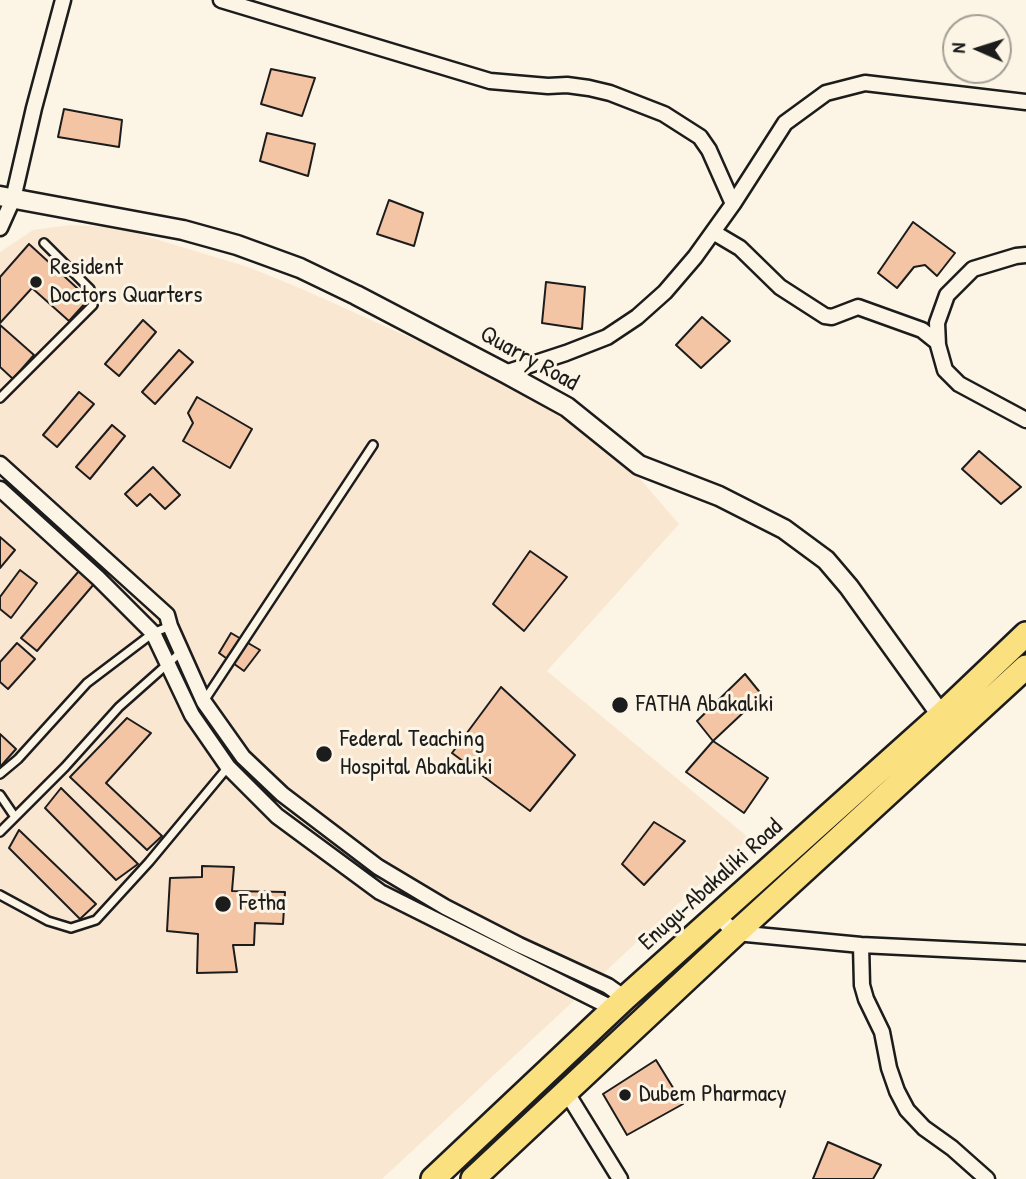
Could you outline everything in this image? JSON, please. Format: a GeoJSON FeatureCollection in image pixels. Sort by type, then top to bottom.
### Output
{"type":"FeatureCollection","features":[{"type":"Feature","properties":{"kind":"highway","name":"Enugu-Abakaliki Road"},"geometry":{"type":"LineString","coordinates":[[433,1179],[619,1003],[941,715],[1026,634]]}},
{"type":"Feature","properties":{"kind":"highway"},"geometry":{"type":"LineString","coordinates":[[473,1179],[1026,667]]}},
{"type":"Feature","properties":{"kind":"street"},"geometry":{"type":"LineString","coordinates":[[0,228],[6,197],[34,108],[63,0]]}},
{"type":"Feature","properties":{"kind":"street"},"geometry":{"type":"LineString","coordinates":[[221,0],[490,81],[589,88],[610,93],[664,114],[700,136],[733,204]]}},
{"type":"Feature","properties":{"kind":"street"},"geometry":{"type":"LineString","coordinates":[[505,373],[607,337],[637,317],[665,292],[713,232],[785,123],[826,93],[865,83],[1026,102]]}},
{"type":"Feature","properties":{"kind":"street","name":"Quarry Road"},"geometry":{"type":"LineString","coordinates":[[6,197],[183,230],[237,244],[300,268],[505,373],[566,407],[639,465],[658,474],[696,485],[744,508],[784,529],[826,560],[849,587],[941,715]]}},
{"type":"Feature","properties":{"kind":"street"},"geometry":{"type":"LineString","coordinates":[[713,232],[740,248],[780,287],[825,316],[832,317],[858,307],[919,329],[937,342]]}},
{"type":"Feature","properties":{"kind":"street"},"geometry":{"type":"LineString","coordinates":[[1026,255],[973,269],[947,295],[937,323],[937,342],[945,370],[959,384],[1026,420]]}},
{"type":"Feature","properties":{"kind":"street"},"geometry":{"type":"LineString","coordinates":[[3,472],[167,615],[204,702],[243,757],[282,794],[377,867],[445,907],[608,986],[619,1003]]}},
{"type":"Feature","properties":{"kind":"street"},"geometry":{"type":"LineString","coordinates":[[0,489],[98,578],[153,634],[192,715],[229,767],[277,816],[380,892],[619,1003]]}},
{"type":"Feature","properties":{"kind":"street"},"geometry":{"type":"LineString","coordinates":[[63,547],[76,533]]}},
{"type":"Feature","properties":{"kind":"street"},"geometry":{"type":"LineString","coordinates":[[716,915],[736,933],[861,945],[1026,953]]}},
{"type":"Feature","properties":{"kind":"street"},"geometry":{"type":"LineString","coordinates":[[861,945],[862,985],[882,1032],[889,1068],[906,1110],[987,1179]]}},
{"type":"Feature","properties":{"kind":"street"},"geometry":{"type":"LineString","coordinates":[[567,1093],[620,1179]]}},
{"type":"Feature","properties":{"kind":"lane"},"geometry":{"type":"LineString","coordinates":[[0,398],[93,305],[90,289],[44,243]]}},
{"type":"Feature","properties":{"kind":"lane"},"geometry":{"type":"LineString","coordinates":[[204,702],[373,445]]}},
{"type":"Feature","properties":{"kind":"lane"},"geometry":{"type":"LineString","coordinates":[[0,774],[18,759],[87,683],[153,634],[170,626]]}},
{"type":"Feature","properties":{"kind":"lane"},"geometry":{"type":"LineString","coordinates":[[0,832],[119,707],[181,652]]}},
{"type":"Feature","properties":{"kind":"lane"},"geometry":{"type":"LineString","coordinates":[[0,895],[48,921],[71,928],[96,920],[229,767]]}},
{"type":"Feature","properties":{"kind":"lane"},"geometry":{"type":"LineString","coordinates":[[0,795],[15,817]]}},
{"type":"Feature","properties":{"kind":"shaded area","name":"Federal Teaching Hospital Abakaliki"},"geometry":{"type":"Polygon","coordinates":[[[71,225],[119,228],[248,267],[451,356],[578,420],[616,451],[679,524],[547,671],[749,838],[382,1179],[0,1179],[0,252],[33,230],[71,225]]]}},
{"type":"Feature","properties":{"kind":"building"},"geometry":{"type":"Polygon","coordinates":[[[271,69],[315,78],[302,116],[261,104],[271,69]]]}},
{"type":"Feature","properties":{"kind":"building"},"geometry":{"type":"Polygon","coordinates":[[[64,109],[122,120],[119,147],[58,137],[64,109]]]}},
{"type":"Feature","properties":{"kind":"building"},"geometry":{"type":"Polygon","coordinates":[[[267,133],[315,144],[308,176],[260,161],[267,133]]]}},
{"type":"Feature","properties":{"kind":"building"},"geometry":{"type":"Polygon","coordinates":[[[389,200],[423,213],[414,246],[377,234],[389,200]]]}},
{"type":"Feature","properties":{"kind":"building"},"geometry":{"type":"Polygon","coordinates":[[[913,222],[955,253],[937,276],[925,265],[914,267],[897,288],[878,273],[913,222]]]}},
{"type":"Feature","properties":{"kind":"building","name":"Resident Doctors Quarters"},"geometry":{"type":"Polygon","coordinates":[[[29,244],[89,299],[69,321],[32,288],[0,323],[0,277],[29,244]]]}},
{"type":"Feature","properties":{"kind":"building"},"geometry":{"type":"Polygon","coordinates":[[[546,282],[585,287],[582,329],[542,323],[546,282]]]}},
{"type":"Feature","properties":{"kind":"building"},"geometry":{"type":"Polygon","coordinates":[[[702,317],[730,341],[701,368],[676,345],[702,317]]]}},
{"type":"Feature","properties":{"kind":"building"},"geometry":{"type":"Polygon","coordinates":[[[143,320],[156,332],[119,376],[105,364],[143,320]]]}},
{"type":"Feature","properties":{"kind":"building","name":"Resident Doctors Quarters"},"geometry":{"type":"Polygon","coordinates":[[[0,325],[34,355],[13,379],[0,367],[0,325]]]}},
{"type":"Feature","properties":{"kind":"building"},"geometry":{"type":"Polygon","coordinates":[[[179,350],[193,362],[155,404],[142,392],[179,350]]]}},
{"type":"Feature","properties":{"kind":"building"},"geometry":{"type":"Polygon","coordinates":[[[79,392],[94,404],[57,447],[43,435],[79,392]]]}},
{"type":"Feature","properties":{"kind":"building"},"geometry":{"type":"Polygon","coordinates":[[[197,397],[252,429],[230,468],[183,441],[193,423],[188,413],[197,397]]]}},
{"type":"Feature","properties":{"kind":"building"},"geometry":{"type":"Polygon","coordinates":[[[112,425],[125,436],[90,479],[76,467],[112,425]]]}},
{"type":"Feature","properties":{"kind":"building"},"geometry":{"type":"Polygon","coordinates":[[[979,451],[1021,487],[1001,504],[962,469],[979,451]]]}},
{"type":"Feature","properties":{"kind":"building"},"geometry":{"type":"Polygon","coordinates":[[[153,467],[180,495],[165,509],[150,494],[137,506],[125,494],[153,467]]]}},
{"type":"Feature","properties":{"kind":"building"},"geometry":{"type":"Polygon","coordinates":[[[0,537],[15,550],[0,568],[0,537]]]}},
{"type":"Feature","properties":{"kind":"building"},"geometry":{"type":"Polygon","coordinates":[[[530,551],[567,577],[524,631],[493,604],[530,551]]]}},
{"type":"Feature","properties":{"kind":"building"},"geometry":{"type":"Polygon","coordinates":[[[20,570],[37,583],[11,618],[0,609],[0,597],[20,570]]]}},
{"type":"Feature","properties":{"kind":"building"},"geometry":{"type":"Polygon","coordinates":[[[79,571],[94,584],[37,651],[21,638],[79,571]]]}},
{"type":"Feature","properties":{"kind":"building"},"geometry":{"type":"Polygon","coordinates":[[[231,633],[260,650],[244,671],[219,653],[231,633]]]}},
{"type":"Feature","properties":{"kind":"building"},"geometry":{"type":"Polygon","coordinates":[[[17,643],[35,659],[8,689],[0,682],[0,662],[17,643]]]}},
{"type":"Feature","properties":{"kind":"building"},"geometry":{"type":"Polygon","coordinates":[[[745,674],[762,695],[713,741],[697,721],[745,674]]]}},
{"type":"Feature","properties":{"kind":"building"},"geometry":{"type":"Polygon","coordinates":[[[501,687],[575,755],[530,811],[452,753],[501,687]]]}},
{"type":"Feature","properties":{"kind":"building"},"geometry":{"type":"Polygon","coordinates":[[[127,718],[151,733],[106,783],[162,836],[147,850],[70,777],[127,718]]]}},
{"type":"Feature","properties":{"kind":"building"},"geometry":{"type":"Polygon","coordinates":[[[0,734],[16,749],[0,767],[0,734]]]}},
{"type":"Feature","properties":{"kind":"building"},"geometry":{"type":"Polygon","coordinates":[[[713,741],[768,778],[744,813],[686,772],[713,741]]]}},
{"type":"Feature","properties":{"kind":"building"},"geometry":{"type":"Polygon","coordinates":[[[61,788],[138,864],[116,880],[45,808],[61,788]]]}},
{"type":"Feature","properties":{"kind":"building"},"geometry":{"type":"Polygon","coordinates":[[[654,822],[685,841],[644,885],[622,864],[654,822]]]}},
{"type":"Feature","properties":{"kind":"building"},"geometry":{"type":"Polygon","coordinates":[[[19,830],[96,904],[80,919],[9,848],[19,830]]]}},
{"type":"Feature","properties":{"kind":"building"},"geometry":{"type":"Polygon","coordinates":[[[202,866],[234,867],[232,891],[285,892],[283,924],[255,923],[254,945],[233,945],[237,972],[197,973],[198,934],[167,931],[170,878],[202,877],[202,866]]]}},
{"type":"Feature","properties":{"kind":"building"},"geometry":{"type":"Polygon","coordinates":[[[656,1060],[683,1104],[627,1135],[603,1094],[656,1060]]]}},
{"type":"Feature","properties":{"kind":"building"},"geometry":{"type":"Polygon","coordinates":[[[828,1142],[881,1165],[873,1179],[813,1179],[828,1142]]]}},
{"type":"Feature","properties":{"kind":"place","name":"Resident Doctors Quarters"},"geometry":{"type":"Point","coordinates":[36,282]}},
{"type":"Feature","properties":{"kind":"place","name":"FATHA Abakaliki"},"geometry":{"type":"Point","coordinates":[620,705]}},
{"type":"Feature","properties":{"kind":"place","name":"Federal Teaching Hospital Abakaliki"},"geometry":{"type":"Point","coordinates":[324,754]}},
{"type":"Feature","properties":{"kind":"place","name":"Fetha"},"geometry":{"type":"Point","coordinates":[223,904]}},
{"type":"Feature","properties":{"kind":"place","name":"Dubem Pharmacy"},"geometry":{"type":"Point","coordinates":[625,1095]}}]}
